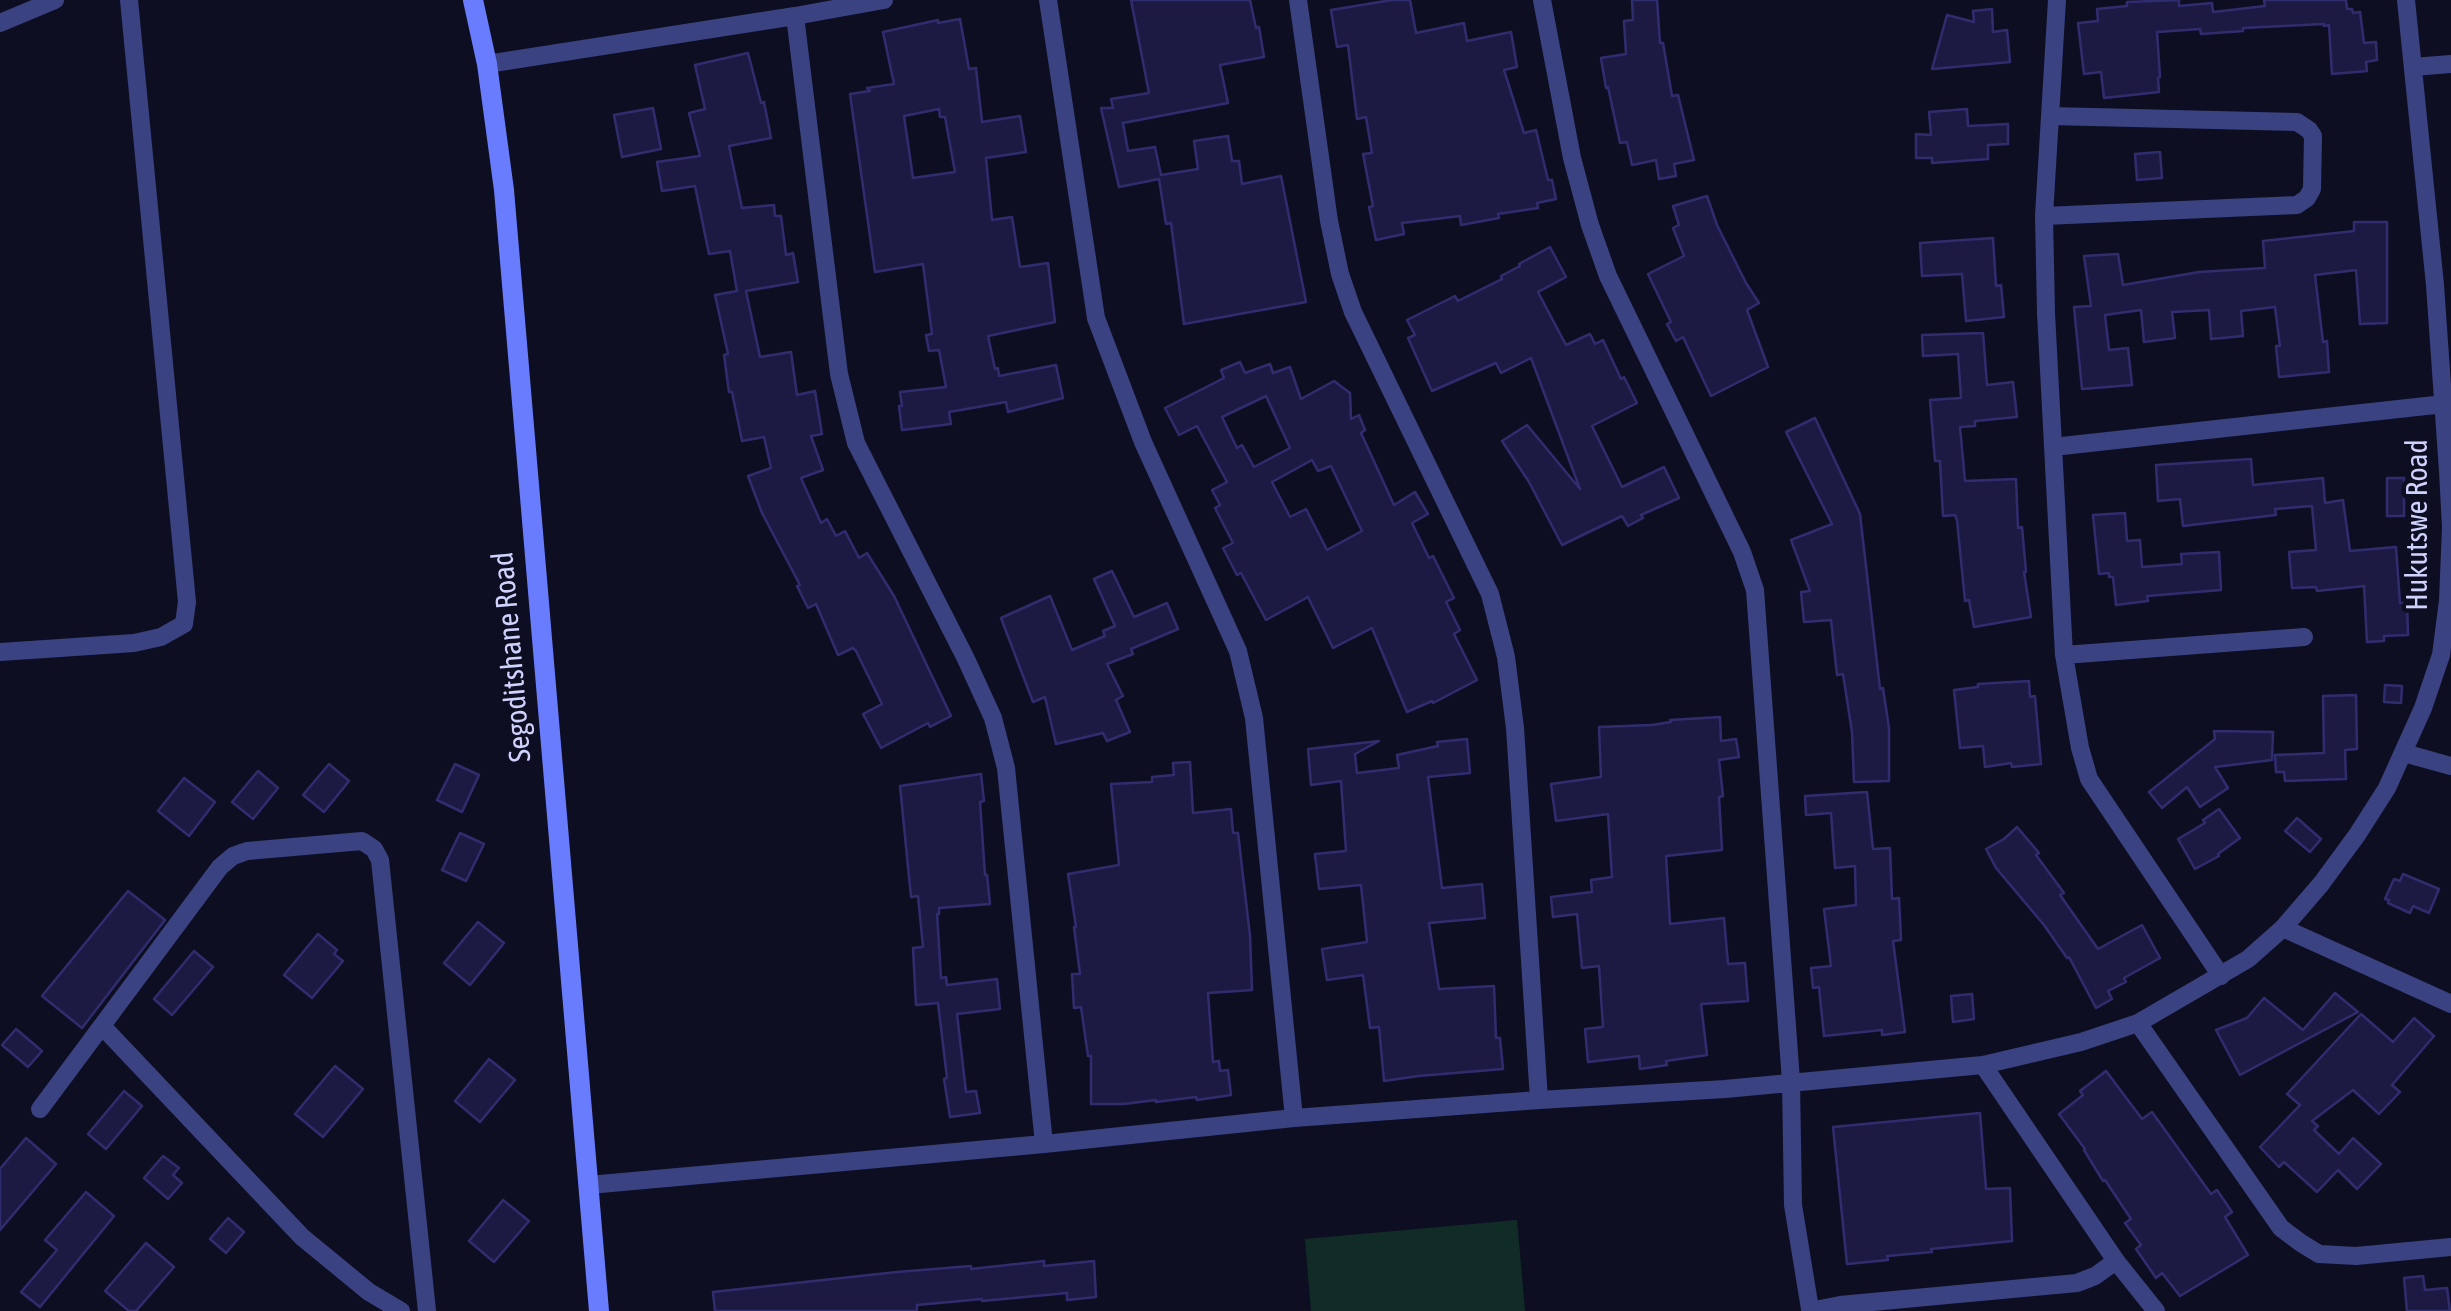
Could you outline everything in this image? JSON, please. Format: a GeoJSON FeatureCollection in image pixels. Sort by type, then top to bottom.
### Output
{"type":"FeatureCollection","features":[{"type":"Feature","properties":{"kind":"street"},"geometry":{"type":"LineString","coordinates":[[0,23],[55,0]]}},
{"type":"Feature","properties":{"kind":"street"},"geometry":{"type":"LineString","coordinates":[[0,652],[134,644],[161,637],[184,624],[187,602],[129,0]]}},
{"type":"Feature","properties":{"kind":"street","name":"Segoditshane Road"},"geometry":{"type":"LineString","coordinates":[[472,0],[486,64],[504,190],[598,1311]]}},
{"type":"Feature","properties":{"kind":"street"},"geometry":{"type":"LineString","coordinates":[[486,64],[884,0]]}},
{"type":"Feature","properties":{"kind":"street"},"geometry":{"type":"LineString","coordinates":[[1048,0],[1096,318],[1143,442],[1238,650],[1254,718],[1294,1118]]}},
{"type":"Feature","properties":{"kind":"street"},"geometry":{"type":"LineString","coordinates":[[1298,0],[1340,274],[1353,312],[1490,594],[1506,657],[1515,728],[1538,1100]]}},
{"type":"Feature","properties":{"kind":"street"},"geometry":{"type":"LineString","coordinates":[[1542,0],[1572,158],[1608,276],[1742,552],[1755,590],[1791,1082],[1793,1205],[1810,1310],[2077,1283],[2116,1261]]}},
{"type":"Feature","properties":{"kind":"street"},"geometry":{"type":"LineString","coordinates":[[2057,0],[2044,216],[2064,654],[2080,748],[2090,779],[2221,976]]}},
{"type":"Feature","properties":{"kind":"street","name":"Hukutswe Road"},"geometry":{"type":"LineString","coordinates":[[589,1186],[1294,1118],[1726,1089],[1983,1065],[2081,1042],[2138,1022],[2248,959],[2283,928],[2321,884],[2387,788],[2423,708],[2441,654],[2451,527],[2443,285],[2406,0]]}},
{"type":"Feature","properties":{"kind":"street"},"geometry":{"type":"LineString","coordinates":[[795,16],[839,374],[856,444],[966,659],[993,718],[1006,768],[1044,1144]]}},
{"type":"Feature","properties":{"kind":"street"},"geometry":{"type":"LineString","coordinates":[[2413,67],[2451,64]]}},
{"type":"Feature","properties":{"kind":"street"},"geometry":{"type":"LineString","coordinates":[[2044,216],[2297,205],[2312,189],[2313,136],[2297,122],[2051,116]]}},
{"type":"Feature","properties":{"kind":"street"},"geometry":{"type":"LineString","coordinates":[[2053,447],[2444,404]]}},
{"type":"Feature","properties":{"kind":"street"},"geometry":{"type":"LineString","coordinates":[[2064,654],[2304,637]]}},
{"type":"Feature","properties":{"kind":"street"},"geometry":{"type":"LineString","coordinates":[[2404,753],[2451,766]]}},
{"type":"Feature","properties":{"kind":"street"},"geometry":{"type":"LineString","coordinates":[[40,1110],[220,867],[233,856],[247,851],[362,841],[374,849],[380,860],[427,1311]]}},
{"type":"Feature","properties":{"kind":"street"},"geometry":{"type":"LineString","coordinates":[[2283,928],[2451,1004]]}},
{"type":"Feature","properties":{"kind":"street"},"geometry":{"type":"LineString","coordinates":[[2138,1022],[2282,1228],[2301,1244],[2319,1254],[2356,1256],[2451,1247]]}},
{"type":"Feature","properties":{"kind":"street"},"geometry":{"type":"LineString","coordinates":[[102,1026],[302,1236],[369,1292],[401,1311]]}},
{"type":"Feature","properties":{"kind":"street"},"geometry":{"type":"LineString","coordinates":[[1983,1065],[2116,1261],[2156,1311]]}},
{"type":"Feature","properties":{"kind":"green space"},"geometry":{"type":"Polygon","coordinates":[[[1517,1220],[1525,1311],[1311,1311],[1305,1239],[1517,1220]]]}},
{"type":"Feature","properties":{"kind":"building"},"geometry":{"type":"Polygon","coordinates":[[[1131,0],[1250,0],[1264,57],[1220,65],[1228,103],[1123,123],[1128,151],[1155,147],[1161,175],[1198,169],[1194,141],[1228,136],[1232,161],[1239,161],[1242,184],[1281,176],[1306,302],[1184,324],[1171,223],[1166,224],[1159,179],[1119,187],[1101,108],[1113,108],[1111,99],[1149,93],[1131,0]]]}},
{"type":"Feature","properties":{"kind":"building"},"geometry":{"type":"Polygon","coordinates":[[[1410,0],[1416,33],[1464,23],[1467,41],[1511,32],[1517,67],[1504,70],[1524,133],[1536,130],[1556,199],[1537,203],[1538,208],[1461,225],[1460,216],[1402,223],[1404,234],[1376,240],[1363,154],[1372,153],[1366,117],[1357,119],[1348,45],[1337,47],[1331,10],[1410,0]]]}},
{"type":"Feature","properties":{"kind":"building"},"geometry":{"type":"Polygon","coordinates":[[[1632,0],[1657,0],[1660,43],[1672,96],[1678,95],[1694,160],[1674,164],[1676,176],[1659,179],[1656,160],[1632,165],[1627,142],[1620,143],[1606,88],[1601,58],[1626,54],[1624,21],[1633,20],[1632,0]]]}},
{"type":"Feature","properties":{"kind":"building"},"geometry":{"type":"Polygon","coordinates":[[[2179,0],[2179,6],[2212,3],[2213,12],[2265,6],[2264,0],[2346,0],[2347,9],[2360,12],[2364,43],[2376,42],[2377,60],[2366,62],[2367,71],[2332,74],[2329,25],[2324,24],[2201,34],[2200,29],[2157,32],[2159,92],[2104,98],[2101,72],[2084,74],[2078,23],[2098,21],[2097,9],[2127,6],[2127,2],[2179,0]]]}},
{"type":"Feature","properties":{"kind":"building"},"geometry":{"type":"Polygon","coordinates":[[[1992,9],[1993,32],[2007,30],[2010,62],[1932,69],[1947,15],[1974,22],[1973,11],[1992,9]]]}},
{"type":"Feature","properties":{"kind":"building"},"geometry":{"type":"Polygon","coordinates":[[[960,19],[969,69],[976,68],[982,122],[1020,116],[1026,152],[986,158],[992,220],[1012,217],[1020,267],[1048,263],[1055,322],[988,336],[995,369],[998,368],[999,376],[1056,365],[1063,398],[1008,412],[1006,402],[949,412],[951,424],[902,430],[900,392],[946,387],[939,350],[929,351],[926,335],[932,334],[923,264],[875,272],[850,94],[894,84],[883,32],[960,19]],[[939,109],[904,116],[913,178],[955,172],[945,117],[940,117],[939,109]]]}},
{"type":"Feature","properties":{"kind":"building"},"geometry":{"type":"Polygon","coordinates":[[[748,53],[771,138],[729,146],[742,208],[774,205],[775,216],[781,216],[786,255],[793,253],[798,282],[746,291],[760,357],[791,352],[797,395],[815,391],[822,434],[811,436],[823,470],[801,478],[821,523],[827,519],[836,536],[845,531],[859,558],[867,553],[894,596],[951,716],[930,727],[928,723],[881,748],[863,714],[882,704],[856,651],[853,648],[838,655],[816,604],[808,608],[748,476],[771,468],[764,437],[742,441],[729,392],[724,355],[728,354],[715,295],[737,291],[730,251],[709,254],[695,186],[662,191],[657,162],[700,156],[689,113],[705,109],[695,65],[748,53]]]}},
{"type":"Feature","properties":{"kind":"building"},"geometry":{"type":"Polygon","coordinates":[[[653,108],[661,149],[622,157],[614,115],[653,108]]]}},
{"type":"Feature","properties":{"kind":"building"},"geometry":{"type":"Polygon","coordinates":[[[1967,109],[1968,126],[2008,124],[2008,144],[1988,145],[1988,159],[1932,163],[1932,158],[1916,158],[1916,134],[1931,135],[1929,112],[1967,109]]]}},
{"type":"Feature","properties":{"kind":"building"},"geometry":{"type":"Polygon","coordinates":[[[2160,152],[2162,178],[2137,180],[2135,154],[2160,152]]]}},
{"type":"Feature","properties":{"kind":"building"},"geometry":{"type":"Polygon","coordinates":[[[1707,196],[1717,225],[1759,303],[1747,310],[1768,367],[1711,396],[1683,337],[1676,341],[1667,324],[1671,322],[1648,274],[1684,256],[1673,228],[1679,225],[1673,206],[1707,196]]]}},
{"type":"Feature","properties":{"kind":"building"},"geometry":{"type":"Polygon","coordinates":[[[2354,222],[2387,222],[2387,323],[2360,324],[2356,270],[2315,275],[2329,372],[2279,377],[2275,307],[2241,311],[2243,336],[2211,339],[2209,310],[2172,312],[2175,338],[2144,342],[2141,310],[2105,315],[2109,350],[2128,348],[2132,385],[2082,389],[2074,307],[2091,306],[2084,256],[2118,254],[2123,285],[2199,272],[2265,268],[2263,241],[2354,231],[2354,222]]]}},
{"type":"Feature","properties":{"kind":"building"},"geometry":{"type":"Polygon","coordinates":[[[1993,238],[1996,286],[2001,285],[2004,317],[1966,321],[1962,274],[1922,276],[1920,243],[1993,238]]]}},
{"type":"Feature","properties":{"kind":"building"},"geometry":{"type":"Polygon","coordinates":[[[1550,247],[1566,277],[1538,292],[1566,345],[1590,334],[1595,344],[1603,340],[1637,403],[1592,426],[1622,487],[1664,467],[1679,498],[1641,515],[1643,518],[1628,526],[1622,516],[1562,545],[1502,441],[1527,425],[1580,489],[1531,358],[1501,373],[1496,363],[1432,391],[1408,338],[1415,335],[1407,320],[1455,296],[1458,301],[1502,279],[1519,264],[1550,247]]]}},
{"type":"Feature","properties":{"kind":"building"},"geometry":{"type":"Polygon","coordinates":[[[1983,333],[1987,385],[2013,382],[2017,417],[1975,421],[1975,426],[1960,427],[1965,481],[2016,479],[2018,528],[2022,527],[2031,617],[1974,627],[1969,600],[1965,601],[1957,520],[1955,515],[1943,516],[1940,461],[1935,461],[1930,400],[1961,398],[1958,354],[1923,356],[1922,335],[1983,333]]]}},
{"type":"Feature","properties":{"kind":"building"},"geometry":{"type":"Polygon","coordinates":[[[1240,362],[1245,373],[1270,364],[1273,373],[1290,367],[1301,399],[1334,381],[1350,393],[1351,419],[1359,415],[1365,430],[1361,433],[1394,505],[1415,492],[1428,514],[1412,523],[1454,598],[1446,602],[1460,630],[1454,634],[1477,680],[1407,712],[1372,628],[1333,648],[1308,597],[1266,620],[1223,548],[1233,543],[1215,508],[1220,505],[1212,490],[1227,482],[1197,426],[1179,435],[1165,408],[1224,378],[1221,370],[1240,362]],[[1266,396],[1222,417],[1237,448],[1242,445],[1254,467],[1290,448],[1266,396]],[[1312,460],[1272,482],[1290,517],[1306,509],[1327,550],[1362,531],[1331,466],[1318,471],[1312,460]]]}},
{"type":"Feature","properties":{"kind":"building"},"geometry":{"type":"Polygon","coordinates":[[[1815,418],[1860,514],[1880,689],[1883,688],[1889,728],[1889,781],[1854,782],[1852,732],[1843,674],[1837,675],[1831,620],[1804,622],[1801,592],[1810,591],[1791,540],[1832,524],[1786,432],[1815,418]]]}},
{"type":"Feature","properties":{"kind":"building"},"geometry":{"type":"Polygon","coordinates":[[[2251,459],[2253,485],[2323,478],[2325,503],[2343,500],[2350,551],[2396,547],[2400,603],[2407,603],[2408,635],[2384,636],[2384,641],[2367,642],[2364,586],[2317,591],[2316,587],[2292,588],[2289,552],[2316,550],[2312,506],[2275,509],[2276,515],[2183,526],[2180,499],[2158,501],[2156,465],[2251,459]]]}},
{"type":"Feature","properties":{"kind":"building"},"geometry":{"type":"Polygon","coordinates":[[[2387,478],[2404,478],[2404,516],[2387,516],[2387,478]]]}},
{"type":"Feature","properties":{"kind":"building"},"geometry":{"type":"Polygon","coordinates":[[[2125,513],[2127,541],[2140,540],[2142,567],[2182,564],[2181,554],[2219,552],[2221,590],[2147,596],[2148,601],[2116,605],[2113,577],[2109,573],[2099,574],[2093,515],[2125,513]]]}},
{"type":"Feature","properties":{"kind":"building"},"geometry":{"type":"Polygon","coordinates":[[[1112,571],[1134,617],[1167,603],[1178,629],[1107,664],[1123,696],[1116,700],[1130,732],[1107,741],[1103,733],[1056,744],[1045,697],[1033,702],[1001,618],[1050,596],[1072,650],[1105,636],[1103,631],[1115,626],[1094,579],[1112,571]]]}},
{"type":"Feature","properties":{"kind":"building"},"geometry":{"type":"Polygon","coordinates":[[[2029,681],[2030,697],[2035,696],[2041,764],[1985,767],[1983,746],[1960,748],[1954,690],[1978,684],[2029,681]]]}},
{"type":"Feature","properties":{"kind":"building"},"geometry":{"type":"Polygon","coordinates":[[[2385,685],[2402,686],[2401,703],[2384,702],[2385,685]]]}},
{"type":"Feature","properties":{"kind":"building"},"geometry":{"type":"Polygon","coordinates":[[[2356,695],[2357,749],[2345,750],[2346,779],[2285,781],[2284,772],[2276,772],[2275,755],[2324,753],[2323,696],[2356,695]]]}},
{"type":"Feature","properties":{"kind":"building"},"geometry":{"type":"Polygon","coordinates":[[[1720,717],[1721,741],[1736,739],[1739,757],[1719,760],[1722,850],[1666,856],[1670,924],[1724,918],[1728,964],[1745,963],[1748,1001],[1701,1004],[1707,1055],[1640,1069],[1639,1056],[1588,1062],[1585,1029],[1603,1027],[1599,966],[1582,968],[1577,914],[1553,917],[1551,897],[1592,892],[1591,880],[1612,877],[1608,814],[1556,821],[1551,784],[1601,777],[1599,727],[1720,717]]]}},
{"type":"Feature","properties":{"kind":"building"},"geometry":{"type":"Polygon","coordinates":[[[2214,731],[2273,732],[2272,760],[2215,767],[2228,788],[2200,807],[2187,787],[2162,808],[2149,792],[2215,739],[2214,731]]]}},
{"type":"Feature","properties":{"kind":"building"},"geometry":{"type":"Polygon","coordinates":[[[1467,739],[1470,773],[1428,777],[1442,888],[1482,884],[1485,918],[1429,923],[1439,989],[1494,986],[1496,1038],[1500,1038],[1503,1069],[1384,1081],[1379,1027],[1370,1028],[1363,975],[1327,980],[1322,949],[1367,942],[1361,885],[1319,889],[1315,854],[1346,851],[1341,781],[1311,785],[1308,749],[1379,741],[1355,754],[1357,773],[1399,768],[1397,755],[1438,746],[1437,742],[1467,739]]]}},
{"type":"Feature","properties":{"kind":"building"},"geometry":{"type":"Polygon","coordinates":[[[1190,762],[1193,813],[1231,809],[1233,833],[1238,833],[1252,990],[1208,993],[1213,1062],[1219,1061],[1220,1071],[1228,1070],[1231,1095],[1091,1104],[1091,1056],[1081,1007],[1074,1008],[1072,974],[1080,974],[1068,874],[1119,865],[1111,784],[1152,782],[1152,777],[1174,775],[1173,763],[1190,762]]]}},
{"type":"Feature","properties":{"kind":"building"},"geometry":{"type":"Polygon","coordinates":[[[329,764],[349,781],[324,812],[303,795],[329,764]]]}},
{"type":"Feature","properties":{"kind":"building"},"geometry":{"type":"Polygon","coordinates":[[[455,764],[479,775],[462,812],[437,800],[455,764]]]}},
{"type":"Feature","properties":{"kind":"building"},"geometry":{"type":"Polygon","coordinates":[[[258,771],[278,788],[253,819],[232,802],[258,771]]]}},
{"type":"Feature","properties":{"kind":"building"},"geometry":{"type":"Polygon","coordinates":[[[981,774],[990,904],[939,908],[941,978],[946,977],[947,985],[997,979],[1000,1009],[957,1014],[966,1092],[976,1091],[980,1113],[950,1117],[938,1003],[916,1005],[913,948],[923,947],[918,896],[911,897],[900,786],[981,774]]]}},
{"type":"Feature","properties":{"kind":"building"},"geometry":{"type":"Polygon","coordinates":[[[184,778],[215,802],[189,836],[158,811],[184,778]]]}},
{"type":"Feature","properties":{"kind":"building"},"geometry":{"type":"Polygon","coordinates":[[[1867,792],[1873,849],[1890,848],[1892,899],[1899,898],[1901,940],[1893,941],[1905,1032],[1882,1035],[1882,1030],[1824,1036],[1819,987],[1813,988],[1811,968],[1831,966],[1824,909],[1856,905],[1855,866],[1835,868],[1831,813],[1806,815],[1805,796],[1867,792]]]}},
{"type":"Feature","properties":{"kind":"building"},"geometry":{"type":"Polygon","coordinates":[[[2219,809],[2240,838],[2195,869],[2178,839],[2205,823],[2203,820],[2219,809]]]}},
{"type":"Feature","properties":{"kind":"building"},"geometry":{"type":"Polygon","coordinates":[[[2297,818],[2321,839],[2310,852],[2285,831],[2297,818]]]}},
{"type":"Feature","properties":{"kind":"building"},"geometry":{"type":"Polygon","coordinates":[[[2017,827],[2039,853],[2036,855],[2064,893],[2060,895],[2098,949],[2142,925],[2160,958],[2124,978],[2126,982],[2108,991],[2112,999],[2096,1008],[2069,957],[1996,868],[1986,849],[2017,827]]]}},
{"type":"Feature","properties":{"kind":"building"},"geometry":{"type":"Polygon","coordinates":[[[460,833],[484,844],[466,881],[442,870],[460,833]]]}},
{"type":"Feature","properties":{"kind":"building"},"geometry":{"type":"Polygon","coordinates":[[[2403,874],[2439,889],[2429,913],[2413,906],[2410,913],[2385,899],[2394,879],[2400,881],[2403,874]]]}},
{"type":"Feature","properties":{"kind":"building"},"geometry":{"type":"Polygon","coordinates":[[[128,891],[165,920],[82,1028],[42,996],[128,891]]]}},
{"type":"Feature","properties":{"kind":"building"},"geometry":{"type":"Polygon","coordinates":[[[478,922],[504,943],[470,985],[444,963],[478,922]]]}},
{"type":"Feature","properties":{"kind":"building"},"geometry":{"type":"Polygon","coordinates":[[[318,934],[337,950],[334,954],[343,961],[312,998],[284,975],[318,934]]]}},
{"type":"Feature","properties":{"kind":"building"},"geometry":{"type":"Polygon","coordinates":[[[194,951],[213,967],[172,1015],[154,999],[194,951]]]}},
{"type":"Feature","properties":{"kind":"building"},"geometry":{"type":"Polygon","coordinates":[[[2335,993],[2358,1012],[2240,1075],[2216,1030],[2247,1018],[2264,998],[2303,1030],[2335,993]]]}},
{"type":"Feature","properties":{"kind":"building"},"geometry":{"type":"Polygon","coordinates":[[[1972,994],[1974,1019],[1953,1022],[1951,996],[1972,994]]]}},
{"type":"Feature","properties":{"kind":"building"},"geometry":{"type":"Polygon","coordinates":[[[2361,1014],[2393,1042],[2414,1018],[2434,1036],[2392,1085],[2400,1092],[2379,1114],[2353,1090],[2312,1121],[2318,1126],[2314,1130],[2339,1154],[2353,1138],[2381,1164],[2357,1189],[2338,1170],[2317,1192],[2284,1162],[2279,1167],[2260,1147],[2300,1105],[2287,1094],[2361,1014]]]}},
{"type":"Feature","properties":{"kind":"building"},"geometry":{"type":"Polygon","coordinates":[[[16,1029],[42,1051],[28,1067],[2,1045],[16,1029]]]}},
{"type":"Feature","properties":{"kind":"building"},"geometry":{"type":"Polygon","coordinates":[[[489,1059],[515,1080],[480,1122],[455,1101],[489,1059]]]}},
{"type":"Feature","properties":{"kind":"building"},"geometry":{"type":"Polygon","coordinates":[[[335,1066],[363,1089],[323,1137],[295,1114],[335,1066]]]}},
{"type":"Feature","properties":{"kind":"building"},"geometry":{"type":"Polygon","coordinates":[[[2106,1071],[2142,1119],[2152,1112],[2211,1194],[2217,1190],[2232,1212],[2225,1217],[2248,1255],[2180,1296],[2162,1273],[2156,1278],[2136,1249],[2141,1245],[2125,1223],[2131,1219],[2059,1114],[2106,1071]]]}},
{"type":"Feature","properties":{"kind":"building"},"geometry":{"type":"Polygon","coordinates":[[[124,1091],[142,1106],[106,1149],[88,1134],[124,1091]]]}},
{"type":"Feature","properties":{"kind":"building"},"geometry":{"type":"Polygon","coordinates":[[[1980,1113],[1986,1189],[2010,1188],[2012,1241],[1931,1249],[1932,1252],[1887,1256],[1888,1260],[1847,1264],[1833,1127],[1980,1113]]]}},
{"type":"Feature","properties":{"kind":"building"},"geometry":{"type":"Polygon","coordinates":[[[26,1138],[56,1164],[0,1230],[0,1169],[26,1138]]]}},
{"type":"Feature","properties":{"kind":"building"},"geometry":{"type":"Polygon","coordinates":[[[163,1156],[179,1168],[173,1175],[182,1183],[168,1199],[144,1178],[163,1156]]]}},
{"type":"Feature","properties":{"kind":"building"},"geometry":{"type":"Polygon","coordinates":[[[86,1192],[114,1216],[40,1307],[21,1292],[57,1250],[45,1240],[86,1192]]]}},
{"type":"Feature","properties":{"kind":"building"},"geometry":{"type":"Polygon","coordinates":[[[503,1200],[529,1221],[494,1262],[469,1241],[503,1200]]]}},
{"type":"Feature","properties":{"kind":"building"},"geometry":{"type":"Polygon","coordinates":[[[228,1218],[244,1232],[226,1253],[210,1239],[228,1218]]]}},
{"type":"Feature","properties":{"kind":"building"},"geometry":{"type":"Polygon","coordinates":[[[146,1243],[174,1267],[136,1311],[129,1311],[105,1291],[146,1243]]]}},
{"type":"Feature","properties":{"kind":"building"},"geometry":{"type":"Polygon","coordinates":[[[1044,1261],[1044,1266],[1094,1261],[1096,1297],[1067,1300],[1067,1293],[982,1299],[917,1305],[917,1311],[715,1311],[713,1292],[1044,1261]]]}},
{"type":"Feature","properties":{"kind":"building"},"geometry":{"type":"Polygon","coordinates":[[[2423,1276],[2425,1290],[2447,1288],[2450,1311],[2407,1311],[2404,1278],[2423,1276]]]}}]}
